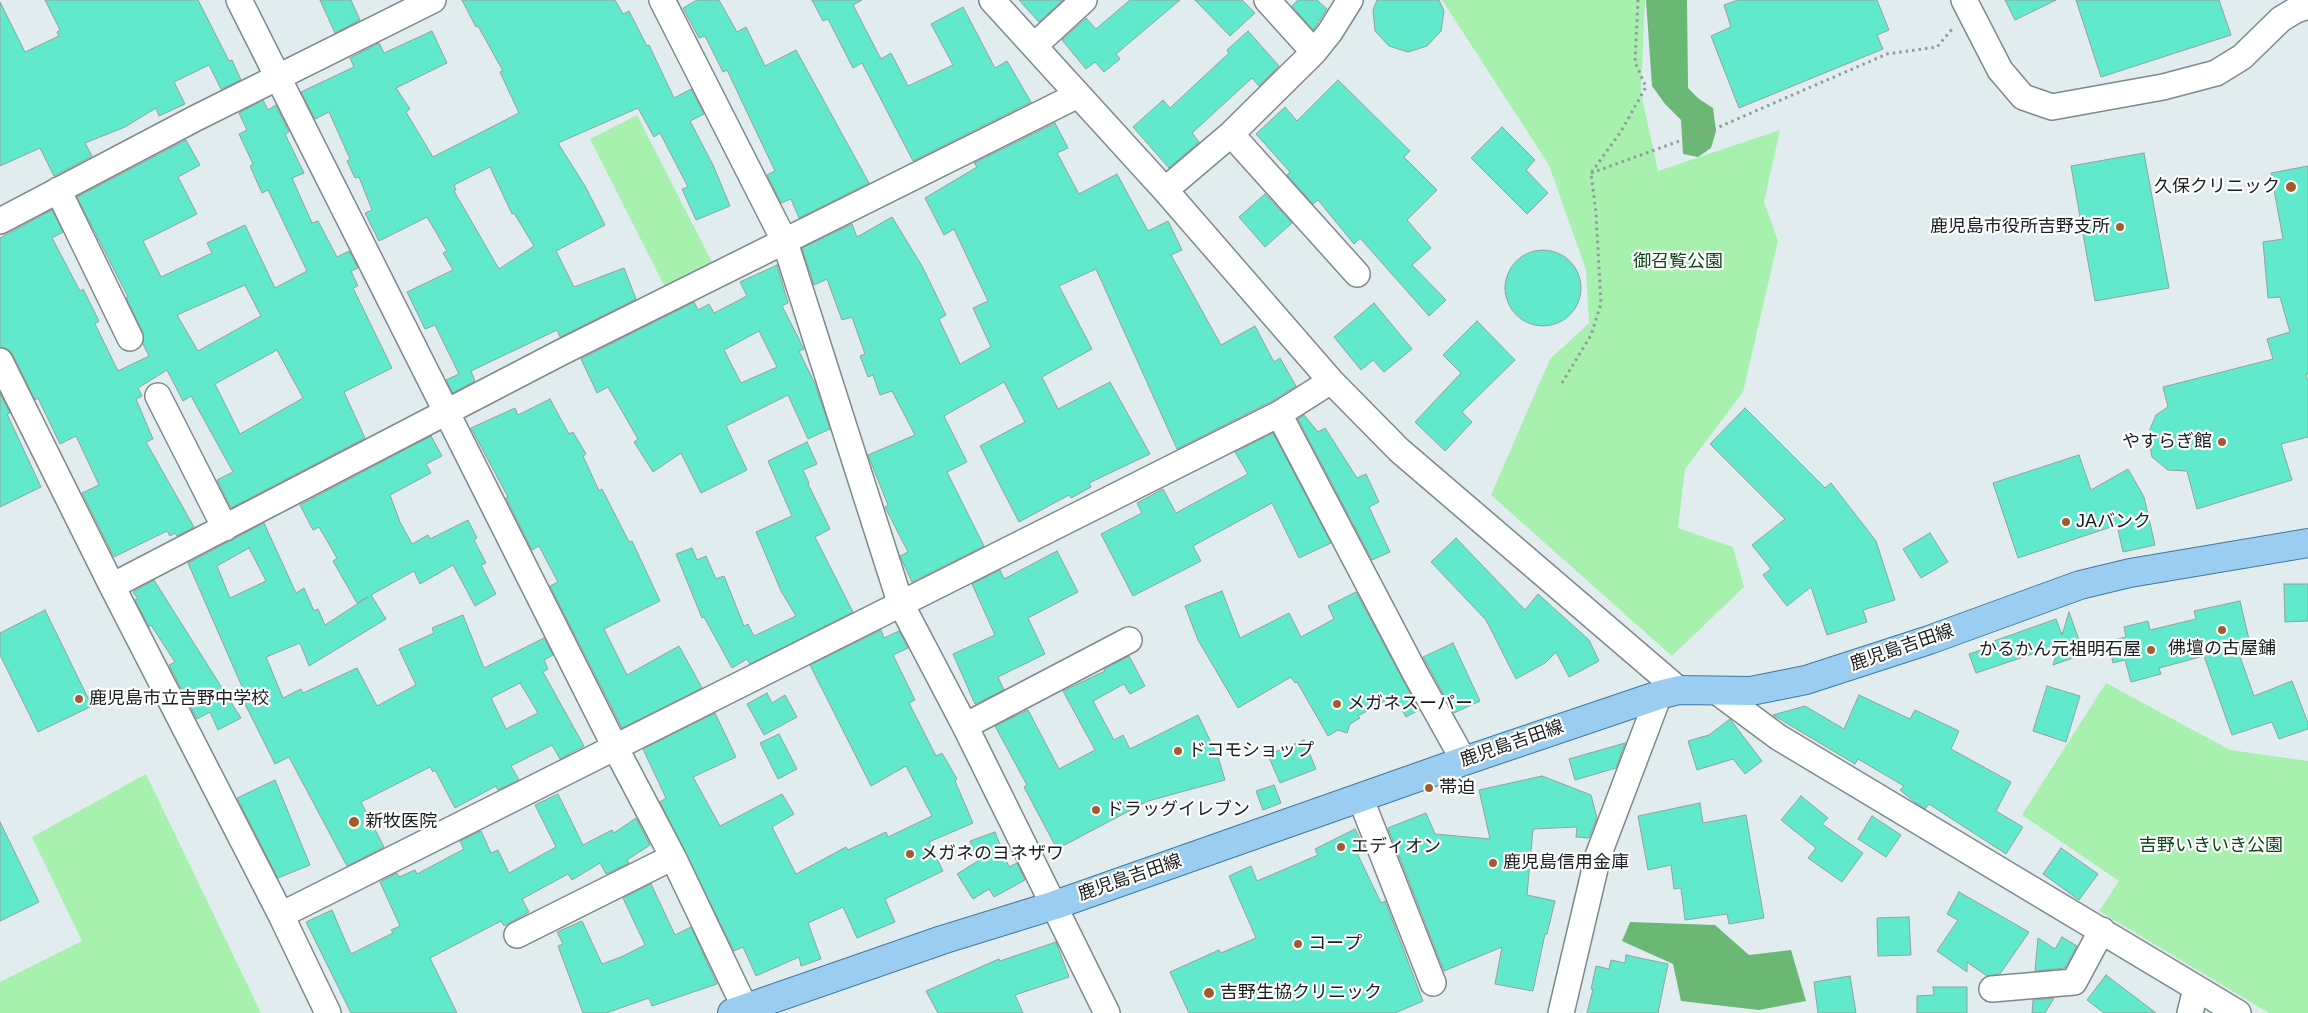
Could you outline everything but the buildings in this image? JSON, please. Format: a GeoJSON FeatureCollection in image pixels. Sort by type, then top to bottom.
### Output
{"type":"FeatureCollection","features":[{"type":"Feature","properties":{"kind":"main road","name":"鹿児島吉田線"},"geometry":{"type":"LineString","coordinates":[[739,1011],[933,943],[1055,904],[1464,761],[1669,693],[1751,691],[1806,680],[1929,640],[2080,585],[2130,572],[2308,543]]}},
{"type":"Feature","properties":{"kind":"street"},"geometry":{"type":"LineString","coordinates":[[239,0],[446,414],[673,857],[739,1011]]}},
{"type":"Feature","properties":{"kind":"street"},"geometry":{"type":"LineString","coordinates":[[0,220],[196,118],[433,0]]}},
{"type":"Feature","properties":{"kind":"street"},"geometry":{"type":"LineString","coordinates":[[662,0],[785,242],[900,602],[966,726],[1108,1013]]}},
{"type":"Feature","properties":{"kind":"street"},"geometry":{"type":"LineString","coordinates":[[992,0],[1165,190],[1331,381],[1399,450],[1669,693],[1598,856],[1561,1013]]}},
{"type":"Feature","properties":{"kind":"street"},"geometry":{"type":"LineString","coordinates":[[1034,46],[1084,0]]}},
{"type":"Feature","properties":{"kind":"street"},"geometry":{"type":"LineString","coordinates":[[1267,0],[1314,52]]}},
{"type":"Feature","properties":{"kind":"street"},"geometry":{"type":"LineString","coordinates":[[1165,190],[1231,134],[1314,52],[1330,32],[1350,0]]}},
{"type":"Feature","properties":{"kind":"street"},"geometry":{"type":"LineString","coordinates":[[1966,4],[2000,70],[2023,97],[2052,108],[2163,87],[2216,73],[2242,57],[2281,19],[2296,10],[2308,6]]}},
{"type":"Feature","properties":{"kind":"street"},"geometry":{"type":"LineString","coordinates":[[112,586],[446,414],[560,353],[1078,94]]}},
{"type":"Feature","properties":{"kind":"street"},"geometry":{"type":"LineString","coordinates":[[1231,134],[1357,274]]}},
{"type":"Feature","properties":{"kind":"street"},"geometry":{"type":"LineString","coordinates":[[58,190],[130,338]]}},
{"type":"Feature","properties":{"kind":"street"},"geometry":{"type":"LineString","coordinates":[[0,360],[112,586],[281,915],[328,1013]]}},
{"type":"Feature","properties":{"kind":"street"},"geometry":{"type":"LineString","coordinates":[[281,915],[900,602],[1279,414],[1331,381]]}},
{"type":"Feature","properties":{"kind":"street"},"geometry":{"type":"LineString","coordinates":[[158,396],[225,528]]}},
{"type":"Feature","properties":{"kind":"street"},"geometry":{"type":"LineString","coordinates":[[1279,414],[1415,673],[1464,761]]}},
{"type":"Feature","properties":{"kind":"street"},"geometry":{"type":"LineString","coordinates":[[966,726],[1129,640]]}},
{"type":"Feature","properties":{"kind":"street"},"geometry":{"type":"LineString","coordinates":[[1716,691],[1778,737],[2238,1013]]}},
{"type":"Feature","properties":{"kind":"street"},"geometry":{"type":"LineString","coordinates":[[1360,797],[1433,983]]}},
{"type":"Feature","properties":{"kind":"street"},"geometry":{"type":"LineString","coordinates":[[517,935],[673,857]]}},
{"type":"Feature","properties":{"kind":"street"},"geometry":{"type":"LineString","coordinates":[[1992,989],[2074,982],[2102,930]]}},
{"type":"Feature","properties":{"kind":"street"},"geometry":{"type":"LineString","coordinates":[[2190,1013],[2196,989]]}},
{"type":"Feature","properties":{"kind":"path"},"geometry":{"type":"LineString","coordinates":[[1562,383],[1591,335],[1601,304],[1596,212],[1591,173],[1620,133],[1646,87],[1635,62],[1638,0]]}},
{"type":"Feature","properties":{"kind":"path"},"geometry":{"type":"LineString","coordinates":[[1591,173],[1721,126],[1887,54],[1937,47],[1966,4]]}},
{"type":"Feature","properties":{"kind":"green space","name":"御召覧公園"},"geometry":{"type":"Polygon","coordinates":[[[1442,0],[1645,0],[1641,93],[1658,171],[1780,130],[1764,202],[1778,241],[1743,392],[1685,469],[1678,528],[1733,547],[1744,587],[1672,656],[1491,495],[1550,359],[1589,323],[1586,270],[1549,165],[1442,0]]]}},
{"type":"Feature","properties":{"kind":"green space"},"geometry":{"type":"Polygon","coordinates":[[[1646,0],[1687,0],[1688,88],[1699,99],[1713,108],[1716,131],[1711,148],[1698,157],[1683,154],[1681,120],[1665,104],[1652,86],[1646,0]]]}},
{"type":"Feature","properties":{"kind":"green space"},"geometry":{"type":"Polygon","coordinates":[[[637,115],[716,270],[669,295],[590,139],[637,115]]]}},
{"type":"Feature","properties":{"kind":"green space","name":"吉野いきいき公園"},"geometry":{"type":"Polygon","coordinates":[[[2106,683],[2230,750],[2308,761],[2308,1013],[2269,1013],[2099,911],[2119,881],[2022,815],[2106,683]]]}},
{"type":"Feature","properties":{"kind":"green space"},"geometry":{"type":"Polygon","coordinates":[[[146,774],[261,1013],[0,1013],[0,982],[82,941],[32,837],[146,774]]]}},
{"type":"Feature","properties":{"kind":"green space"},"geometry":{"type":"Polygon","coordinates":[[[1630,922],[1715,925],[1749,955],[1791,950],[1806,1001],[1759,1010],[1681,1001],[1673,964],[1622,941],[1630,922]]]}},
{"type":"Feature","properties":{"kind":"place","name":"久保クリニック"},"geometry":{"type":"Point","coordinates":[2291,187]}},
{"type":"Feature","properties":{"kind":"place","name":"鹿児島市役所吉野支所"},"geometry":{"type":"Point","coordinates":[2120,227]}},
{"type":"Feature","properties":{"kind":"place","name":"やすらぎ館"},"geometry":{"type":"Point","coordinates":[2222,442]}},
{"type":"Feature","properties":{"kind":"place","name":"JAバンク"},"geometry":{"type":"Point","coordinates":[2066,522]}},
{"type":"Feature","properties":{"kind":"place","name":"佛壇の古屋鋪"},"geometry":{"type":"Point","coordinates":[2222,630]}},
{"type":"Feature","properties":{"kind":"place","name":"かるかん元祖明石屋"},"geometry":{"type":"Point","coordinates":[2151,650]}},
{"type":"Feature","properties":{"kind":"place","name":"鹿児島市立吉野中学校"},"geometry":{"type":"Point","coordinates":[79,699]}},
{"type":"Feature","properties":{"kind":"place","name":"メガネスーパー"},"geometry":{"type":"Point","coordinates":[1337,704]}},
{"type":"Feature","properties":{"kind":"place","name":"ドコモショップ"},"geometry":{"type":"Point","coordinates":[1178,751]}},
{"type":"Feature","properties":{"kind":"place","name":"帯迫"},"geometry":{"type":"Point","coordinates":[1429,788]}},
{"type":"Feature","properties":{"kind":"place","name":"ドラッグイレブン"},"geometry":{"type":"Point","coordinates":[1096,810]}},
{"type":"Feature","properties":{"kind":"place","name":"新牧医院"},"geometry":{"type":"Point","coordinates":[354,822]}},
{"type":"Feature","properties":{"kind":"place","name":"エディオン"},"geometry":{"type":"Point","coordinates":[1341,847]}},
{"type":"Feature","properties":{"kind":"place","name":"メガネのヨネザワ"},"geometry":{"type":"Point","coordinates":[910,854]}},
{"type":"Feature","properties":{"kind":"place","name":"鹿児島信用金庫"},"geometry":{"type":"Point","coordinates":[1493,863]}},
{"type":"Feature","properties":{"kind":"place","name":"コープ"},"geometry":{"type":"Point","coordinates":[1298,944]}},
{"type":"Feature","properties":{"kind":"place","name":"吉野生協クリニック"},"geometry":{"type":"Point","coordinates":[1209,993]}}]}
